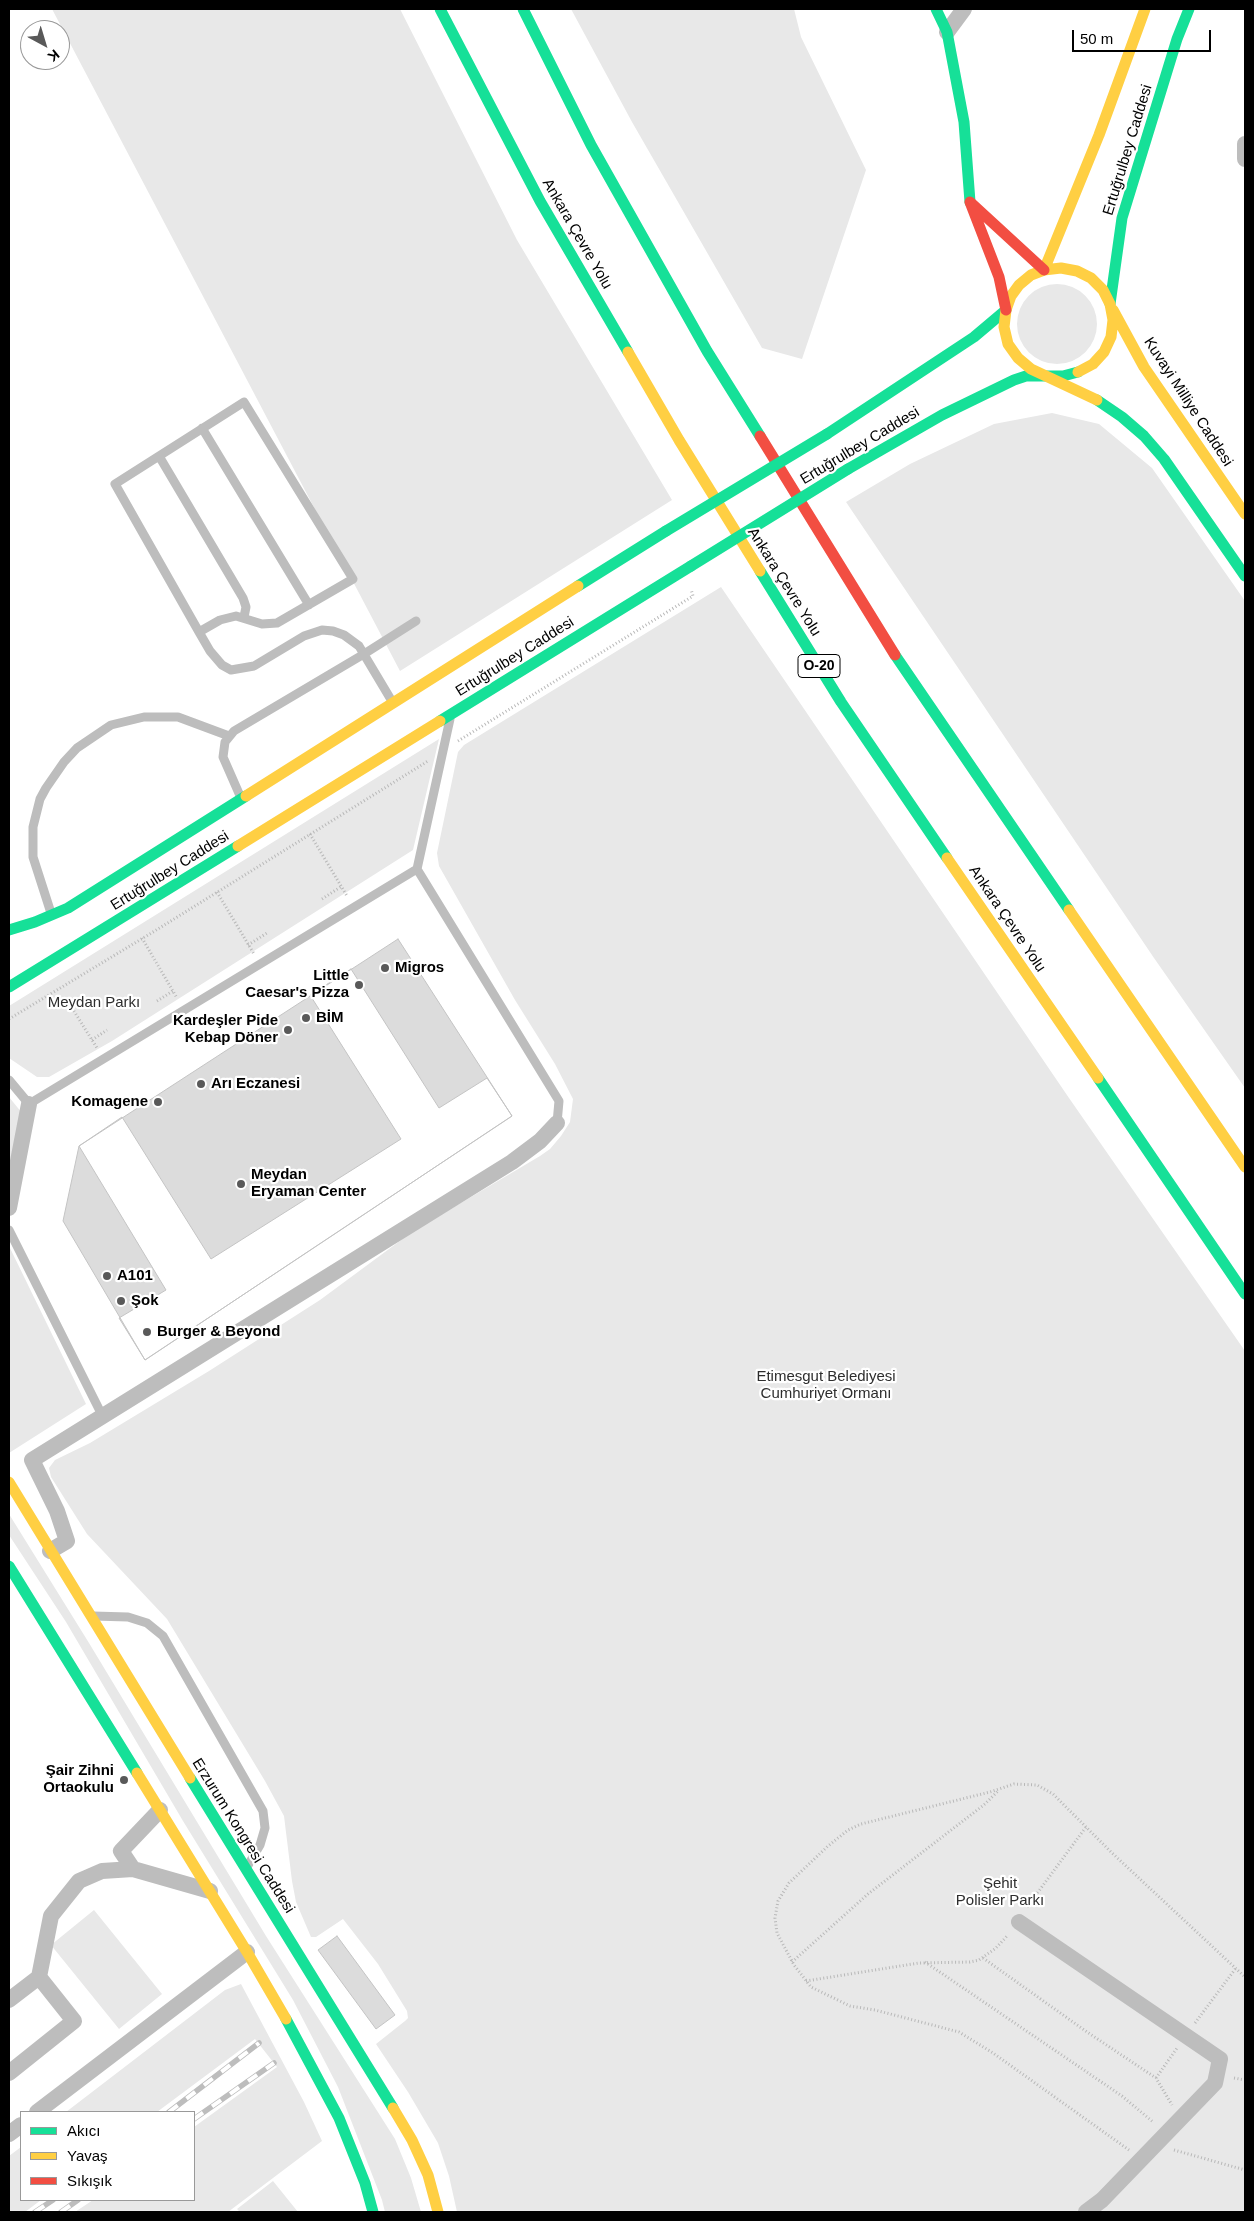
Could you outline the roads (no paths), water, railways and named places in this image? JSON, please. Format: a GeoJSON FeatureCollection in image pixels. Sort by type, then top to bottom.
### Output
{"type":"FeatureCollection","features":[{"type":"Feature","properties":{"kind":"main road","name":"Ankara Çevre Yolu"},"geometry":{"type":"LineString","coordinates":[[440,9],[540,202],[679,440],[836,694],[1245,1294]]}},
{"type":"Feature","properties":{"kind":"main road"},"geometry":{"type":"LineString","coordinates":[[523,9],[591,145],[707,351],[903,668],[1245,1168]]}},
{"type":"Feature","properties":{"kind":"main road"},"geometry":{"type":"LineString","coordinates":[[936,9],[947,32],[964,122],[970,202],[1000,277],[1006,310]]}},
{"type":"Feature","properties":{"kind":"main road","name":"Ertuğrulbey Caddesi"},"geometry":{"type":"LineString","coordinates":[[1044,270],[1099,135],[1145,9]]}},
{"type":"Feature","properties":{"kind":"main road","name":"Ertuğrulbey Caddesi"},"geometry":{"type":"LineString","coordinates":[[1110,304],[1122,218],[1177,39],[1189,9]]}},
{"type":"Feature","properties":{"kind":"main road"},"geometry":{"type":"LineString","coordinates":[[970,202],[1044,270]]}},
{"type":"Feature","properties":{"kind":"main road","name":"Ertuğrulbey Caddesi"},"geometry":{"type":"LineString","coordinates":[[9,987],[910,432],[995,388],[1026,376],[1063,376],[1079,372],[1093,364],[1104,352],[1111,337],[1113,320],[1110,304],[1103,290],[1091,278],[1076,270],[1061,268],[1044,270],[1031,275],[1019,285],[1011,296],[1006,310],[1004,327],[1008,344],[1018,358],[1030,369],[1046,375]]}},
{"type":"Feature","properties":{"kind":"main road","name":"Kuvayi Milliye Caddesi"},"geometry":{"type":"LineString","coordinates":[[1110,304],[1144,367],[1245,514]]}},
{"type":"Feature","properties":{"kind":"main road","name":"Ertuğrulbey Caddesi"},"geometry":{"type":"LineString","coordinates":[[9,930],[68,908],[666,531],[827,434],[966,342],[1006,310]]}},
{"type":"Feature","properties":{"kind":"main road"},"geometry":{"type":"LineString","coordinates":[[1046,375],[1095,399],[1122,417],[1144,436],[1164,459],[1245,576]]}},
{"type":"Feature","properties":{"kind":"main road","name":"Erzurum Kongresi Caddesi"},"geometry":{"type":"LineString","coordinates":[[9,1482],[412,2140],[428,2176],[438,2212]]}},
{"type":"Feature","properties":{"kind":"main road"},"geometry":{"type":"LineString","coordinates":[[9,1566],[210,1891],[306,2054],[339,2118],[365,2183],[373,2212]]}},
{"type":"Feature","properties":{"kind":"street"},"geometry":{"type":"LineString","coordinates":[[947,32],[964,9]]}},
{"type":"Feature","properties":{"kind":"street"},"geometry":{"type":"LineString","coordinates":[[1245,144],[1245,159]]}},
{"type":"Feature","properties":{"kind":"street"},"geometry":{"type":"LineString","coordinates":[[9,1208],[29,1104]]}},
{"type":"Feature","properties":{"kind":"street"},"geometry":{"type":"LineString","coordinates":[[50,1551],[67,1541],[58,1511],[32,1460],[512,1162],[540,1141],[557,1123]]}},
{"type":"Feature","properties":{"kind":"street"},"geometry":{"type":"LineString","coordinates":[[132,1869],[121,1851],[160,1810]]}},
{"type":"Feature","properties":{"kind":"street"},"geometry":{"type":"LineString","coordinates":[[9,2000],[39,1977],[51,1916],[79,1881],[102,1871],[132,1869],[210,1891]]}},
{"type":"Feature","properties":{"kind":"street"},"geometry":{"type":"LineString","coordinates":[[1019,1922],[1220,2059],[1215,2083],[1102,2200],[1086,2212]]}},
{"type":"Feature","properties":{"kind":"street"},"geometry":{"type":"LineString","coordinates":[[38,2111],[247,1952]]}},
{"type":"Feature","properties":{"kind":"street"},"geometry":{"type":"LineString","coordinates":[[9,2073],[74,2021],[39,1977]]}},
{"type":"Feature","properties":{"kind":"street"},"geometry":{"type":"LineString","coordinates":[[9,2134],[20,2126]]}},
{"type":"Feature","properties":{"kind":"lane"},"geometry":{"type":"LineString","coordinates":[[199,632],[228,617],[244,617],[262,624],[277,623],[353,580],[244,402],[114,484],[199,632],[216,659],[232,670],[254,666],[304,636],[322,630],[344,635],[359,646],[393,703]]}},
{"type":"Feature","properties":{"kind":"lane"},"geometry":{"type":"LineString","coordinates":[[202,428],[309,605]]}},
{"type":"Feature","properties":{"kind":"lane"},"geometry":{"type":"LineString","coordinates":[[158,456],[246,602],[244,617]]}},
{"type":"Feature","properties":{"kind":"lane"},"geometry":{"type":"LineString","coordinates":[[241,799],[223,757],[223,749],[229,736],[240,727],[416,621]]}},
{"type":"Feature","properties":{"kind":"lane"},"geometry":{"type":"LineString","coordinates":[[451,714],[417,868],[559,1101],[557,1123]]}},
{"type":"Feature","properties":{"kind":"lane"},"geometry":{"type":"LineString","coordinates":[[52,915],[33,857],[33,827],[40,800],[46,788],[64,762],[77,748],[93,735],[111,725],[144,717],[178,717],[229,736]]}},
{"type":"Feature","properties":{"kind":"lane"},"geometry":{"type":"LineString","coordinates":[[9,1080],[29,1104],[417,868]]}},
{"type":"Feature","properties":{"kind":"lane"},"geometry":{"type":"LineString","coordinates":[[9,1230],[103,1417]]}},
{"type":"Feature","properties":{"kind":"lane"},"geometry":{"type":"LineString","coordinates":[[90,1616],[128,1617],[147,1624],[163,1636],[263,1811],[265,1828],[260,1845],[246,1869]]}},
{"type":"Feature","properties":{"kind":"railway"},"geometry":{"type":"LineString","coordinates":[[170,2111],[259,2043]]}},
{"type":"Feature","properties":{"kind":"railway"},"geometry":{"type":"LineString","coordinates":[[195,2118],[274,2063]]}},
{"type":"Feature","properties":{"kind":"railway"},"geometry":{"type":"LineString","coordinates":[[35,2212],[52,2201]]}},
{"type":"Feature","properties":{"kind":"railway"},"geometry":{"type":"LineString","coordinates":[[61,2212],[77,2201]]}},
{"type":"Feature","properties":{"kind":"place","name":"Migros"},"geometry":{"type":"Point","coordinates":[385,968]}},
{"type":"Feature","properties":{"kind":"place","name":"Little Caesar's Pizza"},"geometry":{"type":"Point","coordinates":[359,985]}},
{"type":"Feature","properties":{"kind":"place","name":"BİM"},"geometry":{"type":"Point","coordinates":[306,1018]}},
{"type":"Feature","properties":{"kind":"place","name":"Kardeşler Pide Kebap Döner"},"geometry":{"type":"Point","coordinates":[288,1030]}},
{"type":"Feature","properties":{"kind":"place","name":"Arı Eczanesi"},"geometry":{"type":"Point","coordinates":[201,1084]}},
{"type":"Feature","properties":{"kind":"place","name":"Komagene"},"geometry":{"type":"Point","coordinates":[158,1102]}},
{"type":"Feature","properties":{"kind":"place","name":"Meydan Eryaman Center"},"geometry":{"type":"Point","coordinates":[241,1184]}},
{"type":"Feature","properties":{"kind":"place","name":"A101"},"geometry":{"type":"Point","coordinates":[107,1276]}},
{"type":"Feature","properties":{"kind":"place","name":"Şok"},"geometry":{"type":"Point","coordinates":[121,1301]}},
{"type":"Feature","properties":{"kind":"place","name":"Burger & Beyond"},"geometry":{"type":"Point","coordinates":[147,1332]}},
{"type":"Feature","properties":{"kind":"place","name":"Şair Zihni Ortaokulu"},"geometry":{"type":"Point","coordinates":[124,1780]}},
{"type":"Feature","properties":{"kind":"park label","name":"Meydan Parkı"},"geometry":{"type":"Point","coordinates":[94,1003]}},
{"type":"Feature","properties":{"kind":"park label","name":"Etimesgut Belediyesi Cumhuriyet Ormanı"},"geometry":{"type":"Point","coordinates":[826,1386]}},
{"type":"Feature","properties":{"kind":"park label","name":"Şehit Polisler Parkı"},"geometry":{"type":"Point","coordinates":[1000,1892]}}]}
